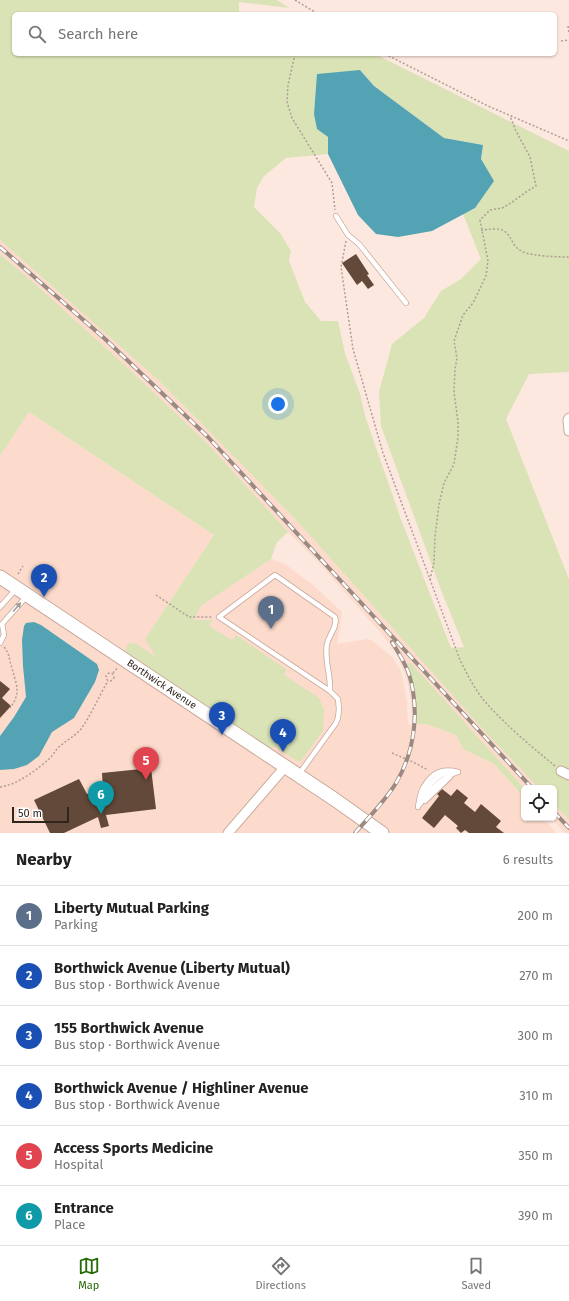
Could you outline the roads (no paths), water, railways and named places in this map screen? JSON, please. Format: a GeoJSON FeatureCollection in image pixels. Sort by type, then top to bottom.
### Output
{"type":"FeatureCollection","features":[{"type":"Feature","properties":{"kind":"street"},"geometry":{"type":"LineString","coordinates":[[569,418],[569,431]]}},
{"type":"Feature","properties":{"kind":"street","name":"Borthwick Avenue"},"geometry":{"type":"LineString","coordinates":[[0,577],[298,775],[378,832]]}},
{"type":"Feature","properties":{"kind":"street"},"geometry":{"type":"LineString","coordinates":[[228,833],[285,767]]}},
{"type":"Feature","properties":{"kind":"lane"},"geometry":{"type":"LineString","coordinates":[[336,216],[348,235],[359,244],[406,304]]}},
{"type":"Feature","properties":{"kind":"lane"},"geometry":{"type":"LineString","coordinates":[[298,775],[336,723],[339,709],[338,699],[330,691],[219,617],[275,575],[336,617],[326,651],[331,681],[330,691]]}},
{"type":"Feature","properties":{"kind":"lane"},"geometry":{"type":"LineString","coordinates":[[0,607],[22,591]]}},
{"type":"Feature","properties":{"kind":"lane"},"geometry":{"type":"LineString","coordinates":[[0,643],[4,635],[1,623],[22,591]]}},
{"type":"Feature","properties":{"kind":"lane"},"geometry":{"type":"LineString","coordinates":[[458,772],[447,779],[433,795],[418,807],[425,792],[442,774],[458,772]]}},
{"type":"Feature","properties":{"kind":"water"},"geometry":{"type":"Polygon","coordinates":[[[360,70],[374,86],[444,138],[483,145],[481,159],[494,181],[475,208],[432,231],[398,237],[376,234],[358,215],[328,154],[328,137],[317,129],[314,114],[317,74],[360,70]]]}},
{"type":"Feature","properties":{"kind":"water"},"geometry":{"type":"Polygon","coordinates":[[[34,622],[41,625],[97,664],[99,670],[95,682],[74,718],[52,732],[39,756],[27,765],[14,769],[0,770],[0,736],[26,697],[22,640],[24,626],[26,623],[34,622]]]}},
{"type":"Feature","properties":{"kind":"railway"},"geometry":{"type":"LineString","coordinates":[[0,247],[104,338],[208,437],[529,785]]}},
{"type":"Feature","properties":{"kind":"railway"},"geometry":{"type":"LineString","coordinates":[[355,833],[382,802],[396,783],[408,758],[414,730],[414,702],[409,674],[392,642]]}},
{"type":"Feature","properties":{"kind":"railway"},"geometry":{"type":"LineString","coordinates":[[557,815],[569,828]]}},
{"type":"Feature","properties":{"kind":"place","name":"Borthwick Avenue (Liberty Mutual)"},"geometry":{"type":"Point","coordinates":[44,597]}},
{"type":"Feature","properties":{"kind":"place","name":"Liberty Mutual Parking"},"geometry":{"type":"Point","coordinates":[271,629]}},
{"type":"Feature","properties":{"kind":"place","name":"155 Borthwick Avenue"},"geometry":{"type":"Point","coordinates":[222,735]}},
{"type":"Feature","properties":{"kind":"place","name":"Borthwick Avenue / Highliner Avenue"},"geometry":{"type":"Point","coordinates":[283,752]}},
{"type":"Feature","properties":{"kind":"place","name":"Access Sports Medicine"},"geometry":{"type":"Point","coordinates":[146,780]}},
{"type":"Feature","properties":{"kind":"place","name":"Entrance"},"geometry":{"type":"Point","coordinates":[101,814]}}]}
